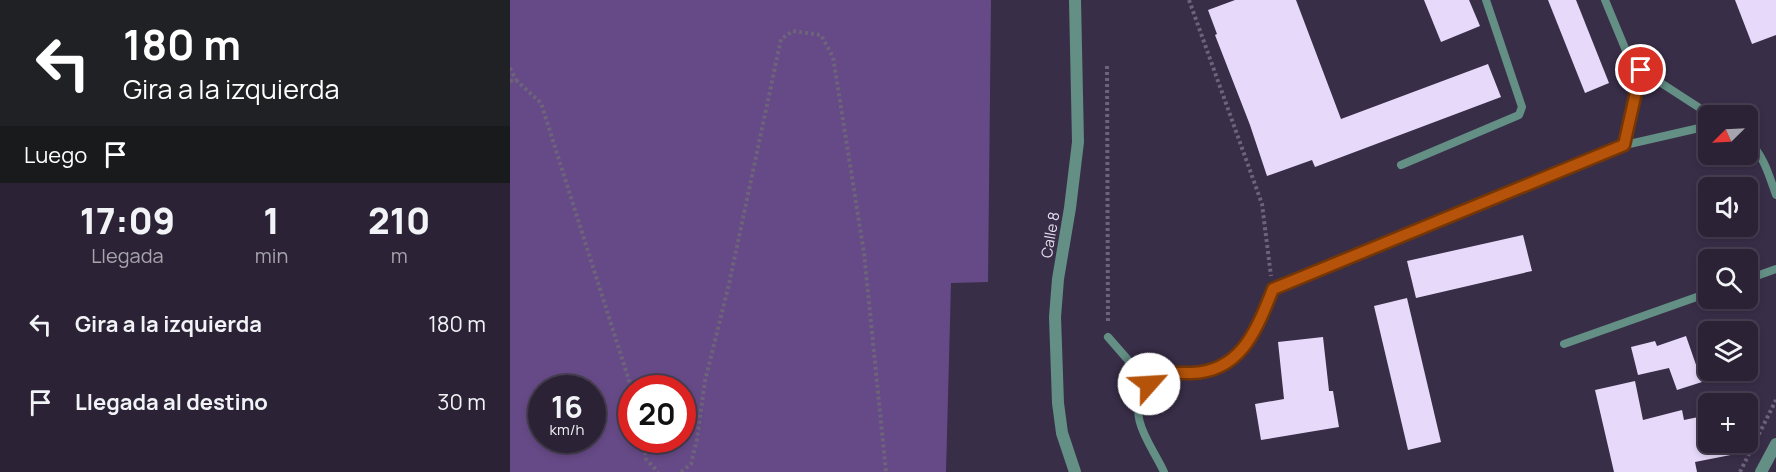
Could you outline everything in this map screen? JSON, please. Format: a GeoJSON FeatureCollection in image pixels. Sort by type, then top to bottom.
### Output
{"type":"FeatureCollection","features":[{"type":"Feature","properties":{"kind":"street","name":"Calle 8"},"geometry":{"type":"LineString","coordinates":[[1075,0],[1078,142],[1058,279],[1055,317],[1058,403],[1062,433],[1075,472]]}},
{"type":"Feature","properties":{"kind":"street"},"geometry":{"type":"LineString","coordinates":[[1761,472],[1776,444]]}},
{"type":"Feature","properties":{"kind":"lane"},"geometry":{"type":"LineString","coordinates":[[1401,165],[1522,112],[1486,0]]}},
{"type":"Feature","properties":{"kind":"lane"},"geometry":{"type":"LineString","coordinates":[[1605,0],[1628,53],[1641,70],[1698,107]]}},
{"type":"Feature","properties":{"kind":"lane"},"geometry":{"type":"LineString","coordinates":[[1624,145],[1641,70]]}},
{"type":"Feature","properties":{"kind":"lane"},"geometry":{"type":"LineString","coordinates":[[1164,472],[1140,428],[1139,403],[1149,384],[1155,377],[1164,373],[1209,371],[1230,360],[1244,348],[1257,329],[1273,289],[1624,145],[1698,128]]}},
{"type":"Feature","properties":{"kind":"lane"},"geometry":{"type":"LineString","coordinates":[[1758,150],[1776,195]]}},
{"type":"Feature","properties":{"kind":"lane"},"geometry":{"type":"LineString","coordinates":[[1758,275],[1776,269]]}},
{"type":"Feature","properties":{"kind":"lane"},"geometry":{"type":"LineString","coordinates":[[1564,344],[1698,297]]}},
{"type":"Feature","properties":{"kind":"lane"},"geometry":{"type":"LineString","coordinates":[[1108,338],[1149,384]]}},
{"type":"Feature","properties":{"kind":"path"},"geometry":{"type":"LineString","coordinates":[[1189,0],[1262,204],[1273,289]]}},
{"type":"Feature","properties":{"kind":"path"},"geometry":{"type":"LineString","coordinates":[[681,472],[691,464],[697,439],[705,381],[729,284],[781,39],[793,31],[822,35],[833,57],[864,253],[886,472]]}},
{"type":"Feature","properties":{"kind":"path"},"geometry":{"type":"LineString","coordinates":[[1107,66],[1108,338]]}},
{"type":"Feature","properties":{"kind":"path"},"geometry":{"type":"LineString","coordinates":[[510,68],[516,80],[541,103],[627,375]]}},
{"type":"Feature","properties":{"kind":"path"},"geometry":{"type":"LineString","coordinates":[[510,81],[516,80]]}},
{"type":"Feature","properties":{"kind":"path"},"geometry":{"type":"LineString","coordinates":[[1740,472],[1776,400]]}},
{"type":"Feature","properties":{"kind":"path"},"geometry":{"type":"LineString","coordinates":[[645,453],[646,459],[658,472]]}},
{"type":"Feature","properties":{"kind":"shaded area"},"geometry":{"type":"Polygon","coordinates":[[[510,0],[991,0],[988,282],[951,283],[946,472],[510,472],[510,0]]]}},
{"type":"Feature","properties":{"kind":"building"},"geometry":{"type":"Polygon","coordinates":[[[1235,0],[1296,0],[1341,119],[1488,64],[1501,97],[1315,167],[1312,160],[1267,176],[1208,10],[1235,0]]]}},
{"type":"Feature","properties":{"kind":"building"},"geometry":{"type":"Polygon","coordinates":[[[1424,0],[1469,0],[1480,26],[1441,42],[1424,0]]]}},
{"type":"Feature","properties":{"kind":"building"},"geometry":{"type":"Polygon","coordinates":[[[1548,0],[1576,0],[1609,83],[1585,93],[1548,0]]]}},
{"type":"Feature","properties":{"kind":"building"},"geometry":{"type":"Polygon","coordinates":[[[1735,0],[1776,0],[1776,35],[1752,44],[1735,0]]]}},
{"type":"Feature","properties":{"kind":"building"},"geometry":{"type":"Polygon","coordinates":[[[1523,235],[1532,271],[1416,298],[1407,261],[1523,235]]]}},
{"type":"Feature","properties":{"kind":"building"},"geometry":{"type":"Polygon","coordinates":[[[1407,298],[1441,442],[1408,450],[1374,306],[1407,298]]]}},
{"type":"Feature","properties":{"kind":"building"},"geometry":{"type":"Polygon","coordinates":[[[1686,336],[1698,370],[1698,381],[1702,382],[1677,390],[1669,368],[1638,375],[1631,347],[1655,341],[1657,346],[1686,336]]]}},
{"type":"Feature","properties":{"kind":"building"},"geometry":{"type":"Polygon","coordinates":[[[1323,337],[1329,391],[1333,391],[1339,427],[1261,440],[1255,404],[1284,399],[1278,342],[1323,337]]]}},
{"type":"Feature","properties":{"kind":"building"},"geometry":{"type":"Polygon","coordinates":[[[1635,381],[1643,420],[1682,410],[1684,420],[1698,417],[1698,453],[1741,453],[1695,462],[1697,472],[1614,472],[1595,390],[1635,381]]]}},
{"type":"Feature","properties":{"kind":"route"},"geometry":{"type":"LineString","coordinates":[[1149,384],[1155,377],[1164,373],[1209,371],[1230,360],[1244,348],[1257,329],[1273,289],[1624,145],[1641,70]]}}]}
